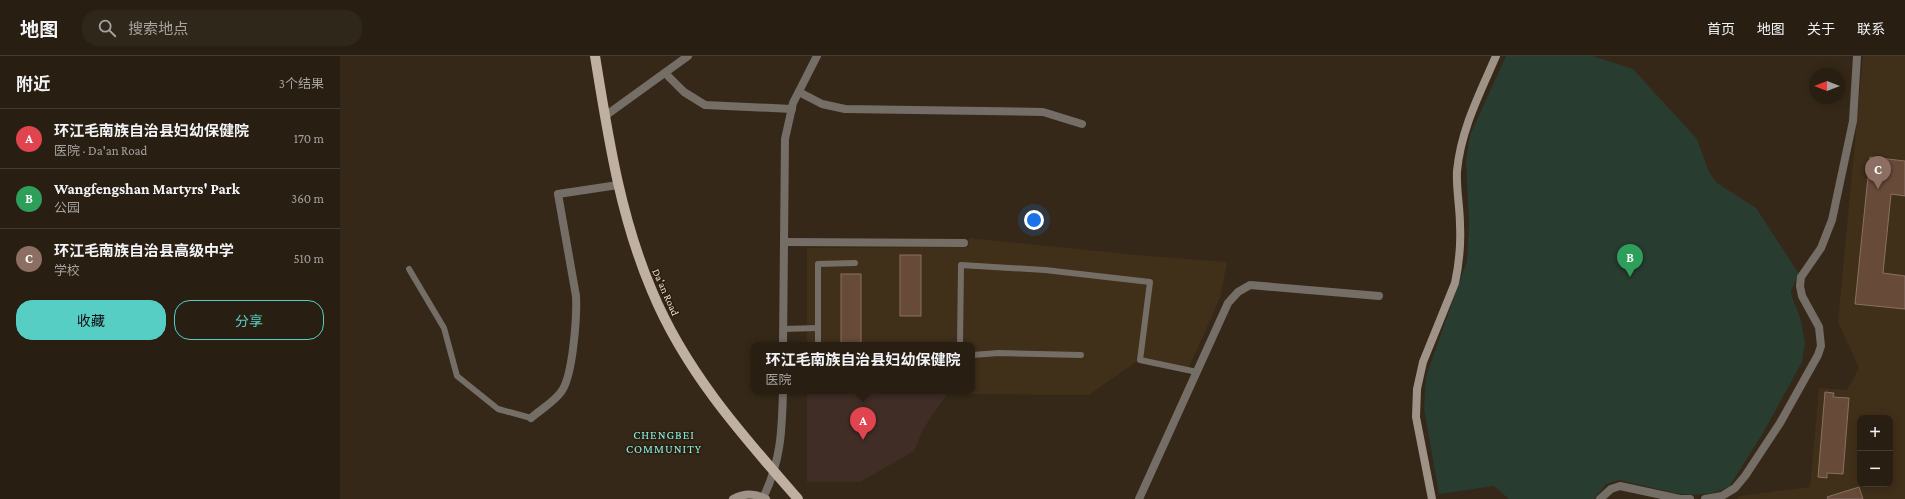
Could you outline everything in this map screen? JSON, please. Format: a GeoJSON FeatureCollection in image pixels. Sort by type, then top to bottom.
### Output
{"type":"FeatureCollection","features":[{"type":"Feature","properties":{"kind":"main road","name":"Da'an Road"},"geometry":{"type":"LineString","coordinates":[[595,56],[618,185],[630,228],[649,285],[677,342],[710,394],[733,424],[798,499]]}},
{"type":"Feature","properties":{"kind":"street"},"geometry":{"type":"LineString","coordinates":[[605,116],[688,56]]}},
{"type":"Feature","properties":{"kind":"street"},"geometry":{"type":"LineString","coordinates":[[783,342],[785,139],[792,109],[817,56]]}},
{"type":"Feature","properties":{"kind":"street"},"geometry":{"type":"LineString","coordinates":[[1432,499],[1416,417],[1416,389],[1423,362],[1455,283],[1458,269],[1460,226],[1457,196],[1457,171],[1461,144],[1470,116],[1496,56]]}},
{"type":"Feature","properties":{"kind":"street"},"geometry":{"type":"LineString","coordinates":[[1705,499],[1722,496],[1735,488],[1745,476],[1780,423],[1821,346],[1819,328],[1802,296],[1800,282],[1801,277],[1821,248],[1832,220],[1853,121],[1857,56]]}},
{"type":"Feature","properties":{"kind":"street"},"geometry":{"type":"LineString","coordinates":[[665,73],[684,92],[705,105],[792,109]]}},
{"type":"Feature","properties":{"kind":"street"},"geometry":{"type":"LineString","coordinates":[[799,92],[822,104],[845,109],[1043,112],[1082,124]]}},
{"type":"Feature","properties":{"kind":"street"},"geometry":{"type":"LineString","coordinates":[[531,418],[556,397],[564,387],[568,375],[577,312],[576,296],[558,194],[618,185]]}},
{"type":"Feature","properties":{"kind":"street"},"geometry":{"type":"LineString","coordinates":[[784,242],[964,243]]}},
{"type":"Feature","properties":{"kind":"street"},"geometry":{"type":"LineString","coordinates":[[1139,499],[1228,303],[1238,292],[1250,285],[1379,296]]}},
{"type":"Feature","properties":{"kind":"street"},"geometry":{"type":"LineString","coordinates":[[733,499],[747,494],[764,498],[774,472],[782,432],[783,394]]}},
{"type":"Feature","properties":{"kind":"street"},"geometry":{"type":"LineString","coordinates":[[1600,499],[1611,489],[1620,486],[1680,499],[1690,499]]}},
{"type":"Feature","properties":{"kind":"lane"},"geometry":{"type":"LineString","coordinates":[[818,342],[818,264],[855,262]]}},
{"type":"Feature","properties":{"kind":"lane"},"geometry":{"type":"LineString","coordinates":[[960,342],[961,265],[1045,270],[1150,282],[1140,360],[1197,372]]}},
{"type":"Feature","properties":{"kind":"lane"},"geometry":{"type":"LineString","coordinates":[[409,269],[444,328],[457,376],[498,409],[531,418]]}},
{"type":"Feature","properties":{"kind":"lane"},"geometry":{"type":"LineString","coordinates":[[783,329],[818,328]]}},
{"type":"Feature","properties":{"kind":"lane"},"geometry":{"type":"LineString","coordinates":[[975,355],[999,353],[1081,355]]}},
{"type":"Feature","properties":{"kind":"shaded area"},"geometry":{"type":"Polygon","coordinates":[[[1863,56],[1905,56],[1905,499],[1736,499],[1740,496],[1810,487],[1819,388],[1847,390],[1859,368],[1838,322],[1863,56]]]}},
{"type":"Feature","properties":{"kind":"shaded area"},"geometry":{"type":"Polygon","coordinates":[[[969,238],[1137,255],[1227,262],[1220,298],[1187,372],[1136,362],[1089,395],[947,394],[975,394],[975,342],[807,342],[807,248],[968,247],[969,238]]]}},
{"type":"Feature","properties":{"kind":"shaded area"},"geometry":{"type":"Polygon","coordinates":[[[807,394],[947,394],[923,429],[914,451],[860,482],[807,482],[807,394]]]}},
{"type":"Feature","properties":{"kind":"green space"},"geometry":{"type":"Polygon","coordinates":[[[1506,56],[1593,56],[1633,69],[1697,139],[1709,172],[1717,183],[1756,208],[1799,274],[1791,291],[1800,317],[1805,342],[1802,362],[1763,433],[1729,487],[1713,493],[1692,495],[1675,493],[1619,480],[1606,484],[1594,499],[1509,499],[1494,486],[1439,494],[1424,409],[1426,376],[1467,261],[1469,223],[1466,161],[1470,135],[1506,56]]]}},
{"type":"Feature","properties":{"kind":"building"},"geometry":{"type":"Polygon","coordinates":[[[1870,157],[1905,161],[1905,196],[1891,194],[1883,273],[1905,276],[1905,309],[1855,304],[1870,157]]]}},
{"type":"Feature","properties":{"kind":"building"},"geometry":{"type":"Polygon","coordinates":[[[900,255],[921,255],[921,316],[900,316],[900,255]]]}},
{"type":"Feature","properties":{"kind":"building"},"geometry":{"type":"Polygon","coordinates":[[[841,274],[861,274],[861,342],[841,342],[841,274]]]}},
{"type":"Feature","properties":{"kind":"building"},"geometry":{"type":"Polygon","coordinates":[[[1825,392],[1834,393],[1833,397],[1849,398],[1843,474],[1827,473],[1827,478],[1818,477],[1825,392]]]}},
{"type":"Feature","properties":{"kind":"building"},"geometry":{"type":"Polygon","coordinates":[[[1859,487],[1863,499],[1828,499],[1827,497],[1859,487]]]}},
{"type":"Feature","properties":{"kind":"place","name":"环江毛南族自治县高级中学"},"geometry":{"type":"Point","coordinates":[1878,189]}},
{"type":"Feature","properties":{"kind":"place","name":"Wangfengshan Martyrs' Park"},"geometry":{"type":"Point","coordinates":[1630,277]}},
{"type":"Feature","properties":{"kind":"place","name":"环江毛南族自治县妇幼保健院"},"geometry":{"type":"Point","coordinates":[863,440]}},
{"type":"Feature","properties":{"kind":"district","name":"CHENGBEI COMMUNITY"},"geometry":{"type":"Point","coordinates":[664,442]}}]}
